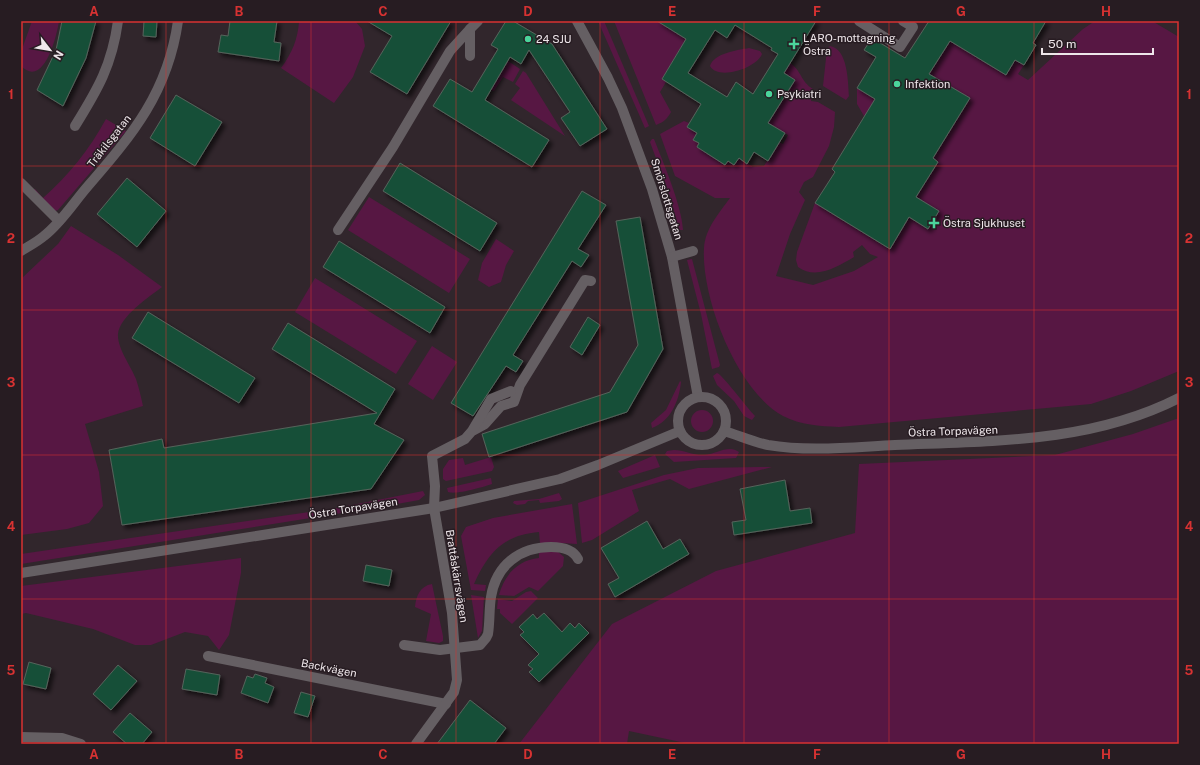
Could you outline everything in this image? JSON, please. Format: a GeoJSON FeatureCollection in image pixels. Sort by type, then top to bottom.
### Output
{"type":"FeatureCollection","features":[{"type":"Feature","properties":{"kind":"street"},"geometry":{"type":"LineString","coordinates":[[76,126],[99,87],[113,51],[118,21]]}},
{"type":"Feature","properties":{"kind":"street","name":"Träkilsgatan"},"geometry":{"type":"LineString","coordinates":[[21,251],[44,236],[59,221],[122,147],[155,98],[170,59],[178,21]]}},
{"type":"Feature","properties":{"kind":"street"},"geometry":{"type":"LineString","coordinates":[[338,230],[393,147],[450,51],[478,21]]}},
{"type":"Feature","properties":{"kind":"street","name":"Smörslottsgatan"},"geometry":{"type":"LineString","coordinates":[[577,21],[608,78],[635,141],[654,196],[672,257],[698,397]]}},
{"type":"Feature","properties":{"kind":"street"},"geometry":{"type":"LineString","coordinates":[[859,21],[900,47],[912,27],[902,21]]}},
{"type":"Feature","properties":{"kind":"street"},"geometry":{"type":"LineString","coordinates":[[470,29],[470,56]]}},
{"type":"Feature","properties":{"kind":"street"},"geometry":{"type":"LineString","coordinates":[[21,183],[59,221]]}},
{"type":"Feature","properties":{"kind":"street"},"geometry":{"type":"LineString","coordinates":[[672,257],[694,251]]}},
{"type":"Feature","properties":{"kind":"street"},"geometry":{"type":"LineString","coordinates":[[472,431],[485,424],[501,406],[514,402],[520,385],[584,280],[591,281]]}},
{"type":"Feature","properties":{"kind":"street"},"geometry":{"type":"LineString","coordinates":[[434,508],[435,486],[432,456],[465,439],[472,431],[491,399],[511,391]]}},
{"type":"Feature","properties":{"kind":"street"},"geometry":{"type":"LineString","coordinates":[[698,397],[709,398],[721,406],[726,421],[724,431],[718,440],[702,445],[691,443],[680,431],[678,425],[679,412],[687,402],[698,397]]}},
{"type":"Feature","properties":{"kind":"street","name":"Östra Torpavägen"},"geometry":{"type":"LineString","coordinates":[[724,431],[767,445],[794,447],[830,448],[1006,441],[1076,432],[1125,420],[1153,411],[1179,398]]}},
{"type":"Feature","properties":{"kind":"street","name":"Östra Torpavägen"},"geometry":{"type":"LineString","coordinates":[[21,573],[434,508],[560,479],[680,431]]}},
{"type":"Feature","properties":{"kind":"street","name":"Brattåskärrsvägen"},"geometry":{"type":"LineString","coordinates":[[416,744],[454,692],[457,680],[452,613],[434,508]]}},
{"type":"Feature","properties":{"kind":"street"},"geometry":{"type":"LineString","coordinates":[[404,645],[440,650],[480,645],[486,638],[490,622],[491,596],[496,577],[502,568],[515,556],[531,549],[563,547],[576,555],[578,559]]}},
{"type":"Feature","properties":{"kind":"street","name":"Backvägen"},"geometry":{"type":"LineString","coordinates":[[208,656],[446,704]]}},
{"type":"Feature","properties":{"kind":"street"},"geometry":{"type":"LineString","coordinates":[[21,737],[62,738],[81,744]]}},
{"type":"Feature","properties":{"kind":"shaded area"},"geometry":{"type":"Polygon","coordinates":[[[32,21],[59,21],[48,57],[43,66],[36,71],[29,71],[21,66],[21,52],[32,21]]]}},
{"type":"Feature","properties":{"kind":"shaded area"},"geometry":{"type":"Polygon","coordinates":[[[299,21],[355,21],[362,29],[365,46],[353,77],[334,103],[281,68],[294,46],[299,21]]]}},
{"type":"Feature","properties":{"kind":"shaded area"},"geometry":{"type":"Polygon","coordinates":[[[598,21],[604,21],[649,126],[645,128],[598,21]]]}},
{"type":"Feature","properties":{"kind":"shaded area"},"geometry":{"type":"Polygon","coordinates":[[[614,21],[666,21],[664,25],[686,39],[662,79],[666,82],[660,92],[671,112],[665,120],[659,124],[656,125],[614,21]]]}},
{"type":"Feature","properties":{"kind":"shaded area","name":"Östra Sjukhuset"},"geometry":{"type":"Polygon","coordinates":[[[1095,21],[1152,21],[1179,37],[1179,371],[1131,391],[1091,404],[839,427],[803,423],[790,419],[766,404],[751,386],[737,365],[725,341],[709,292],[705,269],[705,241],[717,215],[730,198],[715,198],[675,176],[660,134],[684,121],[689,123],[687,127],[697,133],[693,139],[699,143],[697,147],[725,164],[728,161],[734,165],[739,158],[753,167],[764,166],[779,142],[783,144],[788,135],[768,123],[795,80],[784,73],[790,63],[794,66],[806,83],[813,89],[811,101],[818,102],[835,112],[834,127],[829,146],[813,177],[804,182],[799,192],[805,200],[790,234],[776,276],[813,285],[854,271],[878,257],[870,254],[862,245],[853,252],[854,257],[841,265],[826,271],[805,271],[798,267],[796,260],[797,252],[815,203],[889,249],[900,231],[862,188],[928,229],[939,211],[861,163],[869,148],[925,182],[938,162],[864,116],[857,104],[857,88],[943,141],[970,99],[929,74],[950,41],[1006,75],[1015,60],[1024,65],[1018,74],[1028,80],[1083,29],[1095,21]]]}},
{"type":"Feature","properties":{"kind":"shaded area"},"geometry":{"type":"Polygon","coordinates":[[[830,46],[836,48],[844,59],[849,96],[846,100],[823,86],[827,49],[830,46]]]}},
{"type":"Feature","properties":{"kind":"shaded area"},"geometry":{"type":"Polygon","coordinates":[[[749,48],[760,51],[762,54],[753,64],[745,68],[737,71],[721,72],[714,70],[710,66],[716,58],[721,55],[749,48]]]}},
{"type":"Feature","properties":{"kind":"shaded area"},"geometry":{"type":"Polygon","coordinates":[[[508,61],[520,69],[513,82],[503,77],[494,91],[491,90],[508,61]]]}},
{"type":"Feature","properties":{"kind":"shaded area"},"geometry":{"type":"Polygon","coordinates":[[[523,71],[526,73],[565,136],[511,100],[520,88],[515,84],[523,71]]]}},
{"type":"Feature","properties":{"kind":"shaded area"},"geometry":{"type":"Polygon","coordinates":[[[106,119],[126,131],[58,210],[55,211],[31,192],[35,189],[43,198],[70,171],[93,141],[106,119]]]}},
{"type":"Feature","properties":{"kind":"shaded area"},"geometry":{"type":"Polygon","coordinates":[[[654,139],[672,184],[682,220],[683,230],[679,230],[670,196],[650,142],[654,139]]]}},
{"type":"Feature","properties":{"kind":"shaded area"},"geometry":{"type":"Polygon","coordinates":[[[369,197],[470,259],[449,293],[348,230],[369,197]]]}},
{"type":"Feature","properties":{"kind":"shaded area"},"geometry":{"type":"Polygon","coordinates":[[[71,226],[118,255],[162,287],[129,314],[120,327],[118,334],[122,351],[136,379],[143,406],[85,424],[99,472],[103,506],[89,523],[67,529],[21,535],[21,279],[58,244],[71,226]]]}},
{"type":"Feature","properties":{"kind":"shaded area"},"geometry":{"type":"Polygon","coordinates":[[[496,239],[514,251],[506,265],[501,282],[489,287],[478,280],[482,263],[496,239]]]}},
{"type":"Feature","properties":{"kind":"shaded area"},"geometry":{"type":"Polygon","coordinates":[[[692,259],[720,365],[719,367],[712,369],[701,314],[687,260],[692,259]]]}},
{"type":"Feature","properties":{"kind":"shaded area"},"geometry":{"type":"Polygon","coordinates":[[[315,278],[417,341],[396,374],[295,312],[315,278]]]}},
{"type":"Feature","properties":{"kind":"shaded area"},"geometry":{"type":"Polygon","coordinates":[[[432,346],[457,362],[433,400],[408,384],[432,346]]]}},
{"type":"Feature","properties":{"kind":"shaded area"},"geometry":{"type":"Polygon","coordinates":[[[717,373],[724,379],[755,416],[752,420],[744,416],[734,401],[717,385],[713,376],[717,373]]]}},
{"type":"Feature","properties":{"kind":"shaded area"},"geometry":{"type":"Polygon","coordinates":[[[680,381],[680,389],[673,410],[664,421],[652,428],[651,423],[666,410],[680,381]]]}},
{"type":"Feature","properties":{"kind":"shaded area"},"geometry":{"type":"Polygon","coordinates":[[[702,410],[710,413],[713,421],[710,429],[702,432],[694,429],[691,421],[694,413],[702,410]]]}},
{"type":"Feature","properties":{"kind":"shaded area"},"geometry":{"type":"Polygon","coordinates":[[[1179,418],[1179,744],[690,744],[629,731],[627,744],[519,744],[612,624],[716,571],[855,533],[859,464],[1055,455],[1133,434],[1179,418]]]}},
{"type":"Feature","properties":{"kind":"shaded area"},"geometry":{"type":"Polygon","coordinates":[[[727,449],[739,452],[736,458],[674,462],[665,454],[667,451],[674,450],[701,455],[727,449]]]}},
{"type":"Feature","properties":{"kind":"shaded area"},"geometry":{"type":"Polygon","coordinates":[[[655,455],[660,467],[623,478],[618,471],[655,455]]]}},
{"type":"Feature","properties":{"kind":"shaded area"},"geometry":{"type":"Polygon","coordinates":[[[491,457],[494,467],[492,471],[446,481],[443,479],[443,469],[449,460],[463,458],[465,465],[491,457]]]}},
{"type":"Feature","properties":{"kind":"shaded area"},"geometry":{"type":"Polygon","coordinates":[[[772,467],[689,489],[670,479],[632,490],[639,511],[592,540],[582,543],[578,503],[664,475],[698,468],[772,467]]]}},
{"type":"Feature","properties":{"kind":"shaded area"},"geometry":{"type":"Polygon","coordinates":[[[491,478],[492,484],[463,492],[448,492],[447,488],[491,478]]]}},
{"type":"Feature","properties":{"kind":"shaded area"},"geometry":{"type":"Polygon","coordinates":[[[423,491],[425,495],[419,500],[386,506],[21,564],[21,554],[337,508],[423,491]]]}},
{"type":"Feature","properties":{"kind":"shaded area"},"geometry":{"type":"Polygon","coordinates":[[[559,493],[562,499],[559,501],[540,503],[539,500],[528,501],[525,504],[517,505],[513,503],[514,501],[539,499],[559,493]]]}},
{"type":"Feature","properties":{"kind":"shaded area"},"geometry":{"type":"Polygon","coordinates":[[[572,504],[577,544],[540,543],[539,532],[516,537],[498,548],[491,555],[479,573],[474,584],[486,585],[485,591],[471,590],[461,536],[466,527],[493,518],[572,504]]]}},
{"type":"Feature","properties":{"kind":"shaded area"},"geometry":{"type":"Polygon","coordinates":[[[556,550],[564,557],[563,566],[538,591],[529,587],[514,596],[499,595],[504,581],[518,566],[531,559],[539,558],[539,552],[556,550]]]}},
{"type":"Feature","properties":{"kind":"shaded area"},"geometry":{"type":"Polygon","coordinates":[[[241,558],[241,573],[229,635],[219,650],[208,636],[185,632],[151,645],[135,645],[93,629],[26,613],[21,614],[21,586],[241,558]]]}},
{"type":"Feature","properties":{"kind":"shaded area"},"geometry":{"type":"Polygon","coordinates":[[[432,584],[443,636],[443,641],[439,643],[426,641],[431,614],[415,607],[419,592],[424,587],[432,584]]]}},
{"type":"Feature","properties":{"kind":"shaded area"},"geometry":{"type":"Polygon","coordinates":[[[531,591],[538,598],[512,624],[500,613],[500,609],[497,609],[498,599],[512,601],[526,592],[531,591]]]}},
{"type":"Feature","properties":{"kind":"shaded area"},"geometry":{"type":"Polygon","coordinates":[[[471,595],[484,597],[482,631],[478,638],[471,595]]]}},
{"type":"Feature","properties":{"kind":"building"},"geometry":{"type":"Polygon","coordinates":[[[62,21],[96,21],[86,58],[63,106],[37,90],[56,50],[62,21]]]}},
{"type":"Feature","properties":{"kind":"building"},"geometry":{"type":"Polygon","coordinates":[[[144,21],[157,21],[156,37],[143,36],[144,21]]]}},
{"type":"Feature","properties":{"kind":"building"},"geometry":{"type":"Polygon","coordinates":[[[230,21],[277,21],[274,42],[281,43],[279,61],[218,52],[221,35],[228,36],[230,21]]]}},
{"type":"Feature","properties":{"kind":"building"},"geometry":{"type":"Polygon","coordinates":[[[367,21],[451,21],[407,94],[370,72],[392,36],[367,21]]]}},
{"type":"Feature","properties":{"kind":"building"},"geometry":{"type":"Polygon","coordinates":[[[506,21],[513,21],[552,44],[607,129],[580,146],[561,118],[570,112],[529,50],[521,64],[510,57],[485,100],[549,140],[532,167],[433,106],[450,79],[472,92],[498,49],[491,45],[506,21]]]}},
{"type":"Feature","properties":{"kind":"building","name":"Psykiatri"},"geometry":{"type":"Polygon","coordinates":[[[657,21],[816,21],[784,73],[795,80],[768,123],[785,133],[768,161],[754,152],[747,164],[739,158],[734,165],[728,161],[725,165],[697,147],[699,143],[693,140],[697,133],[687,127],[701,104],[662,79],[686,39],[657,21]],[[735,25],[727,38],[715,30],[688,73],[727,97],[736,82],[753,94],[778,54],[771,50],[772,48],[735,25]]]}},
{"type":"Feature","properties":{"kind":"building"},"geometry":{"type":"Polygon","coordinates":[[[929,21],[1046,21],[1033,43],[1036,45],[1024,65],[1015,60],[1006,75],[950,41],[929,74],[970,98],[933,158],[938,162],[916,197],[939,211],[928,229],[909,217],[890,249],[815,203],[835,172],[832,169],[875,99],[857,88],[876,57],[864,50],[872,38],[905,58],[929,21]]]}},
{"type":"Feature","properties":{"kind":"building"},"geometry":{"type":"Polygon","coordinates":[[[176,95],[222,122],[195,166],[150,138],[176,95]]]}},
{"type":"Feature","properties":{"kind":"building"},"geometry":{"type":"Polygon","coordinates":[[[400,163],[497,223],[480,251],[383,191],[400,163]]]}},
{"type":"Feature","properties":{"kind":"building"},"geometry":{"type":"Polygon","coordinates":[[[127,178],[166,211],[137,247],[97,214],[127,178]]]}},
{"type":"Feature","properties":{"kind":"building"},"geometry":{"type":"Polygon","coordinates":[[[582,191],[606,205],[578,249],[589,255],[581,267],[572,261],[513,355],[523,361],[516,372],[506,366],[473,416],[451,403],[582,191]]]}},
{"type":"Feature","properties":{"kind":"building"},"geometry":{"type":"Polygon","coordinates":[[[640,217],[663,349],[627,412],[489,457],[482,434],[610,392],[638,345],[616,221],[640,217]]]}},
{"type":"Feature","properties":{"kind":"building"},"geometry":{"type":"Polygon","coordinates":[[[339,241],[445,307],[430,333],[323,267],[339,241]]]}},
{"type":"Feature","properties":{"kind":"building"},"geometry":{"type":"Polygon","coordinates":[[[148,312],[255,378],[239,403],[132,338],[148,312]]]}},
{"type":"Feature","properties":{"kind":"building"},"geometry":{"type":"Polygon","coordinates":[[[588,317],[600,325],[582,355],[570,347],[588,317]]]}},
{"type":"Feature","properties":{"kind":"building"},"geometry":{"type":"Polygon","coordinates":[[[288,323],[395,389],[374,424],[404,440],[371,489],[122,525],[109,450],[162,439],[164,448],[377,413],[272,349],[288,323]]]}},
{"type":"Feature","properties":{"kind":"building"},"geometry":{"type":"Polygon","coordinates":[[[785,480],[790,511],[810,508],[812,523],[734,535],[732,522],[746,520],[740,489],[785,480]]]}},
{"type":"Feature","properties":{"kind":"building"},"geometry":{"type":"Polygon","coordinates":[[[647,521],[663,549],[680,539],[689,554],[615,597],[608,584],[619,578],[601,548],[647,521]]]}},
{"type":"Feature","properties":{"kind":"building"},"geometry":{"type":"Polygon","coordinates":[[[366,565],[392,570],[389,586],[363,581],[366,565]]]}},
{"type":"Feature","properties":{"kind":"building"},"geometry":{"type":"Polygon","coordinates":[[[544,613],[562,632],[570,623],[575,628],[579,623],[589,633],[539,682],[529,672],[533,669],[528,665],[539,654],[520,635],[524,632],[519,627],[533,614],[537,619],[544,613]]]}},
{"type":"Feature","properties":{"kind":"building"},"geometry":{"type":"Polygon","coordinates":[[[29,662],[51,668],[46,689],[23,684],[29,662]]]}},
{"type":"Feature","properties":{"kind":"building"},"geometry":{"type":"Polygon","coordinates":[[[118,665],[137,681],[111,710],[93,694],[118,665]]]}},
{"type":"Feature","properties":{"kind":"building"},"geometry":{"type":"Polygon","coordinates":[[[186,669],[220,675],[217,695],[182,689],[186,669]]]}},
{"type":"Feature","properties":{"kind":"building"},"geometry":{"type":"Polygon","coordinates":[[[255,674],[267,678],[265,683],[274,687],[268,703],[241,693],[247,676],[253,678],[255,674]]]}},
{"type":"Feature","properties":{"kind":"building"},"geometry":{"type":"Polygon","coordinates":[[[301,692],[315,696],[308,717],[294,713],[301,692]]]}},
{"type":"Feature","properties":{"kind":"building"},"geometry":{"type":"Polygon","coordinates":[[[470,700],[506,728],[494,744],[437,744],[470,700]]]}},
{"type":"Feature","properties":{"kind":"building"},"geometry":{"type":"Polygon","coordinates":[[[130,713],[152,732],[142,744],[127,744],[113,732],[130,713]]]}},
{"type":"Feature","properties":{"kind":"place","name":"24 SJU"},"geometry":{"type":"Point","coordinates":[528,39]}},
{"type":"Feature","properties":{"kind":"place","name":"LARO-mottagning Östra"},"geometry":{"type":"Point","coordinates":[794,44]}},
{"type":"Feature","properties":{"kind":"place","name":"Infektion"},"geometry":{"type":"Point","coordinates":[897,84]}},
{"type":"Feature","properties":{"kind":"place","name":"Psykiatri"},"geometry":{"type":"Point","coordinates":[769,94]}},
{"type":"Feature","properties":{"kind":"place","name":"Östra Sjukhuset"},"geometry":{"type":"Point","coordinates":[934,223]}}]}
